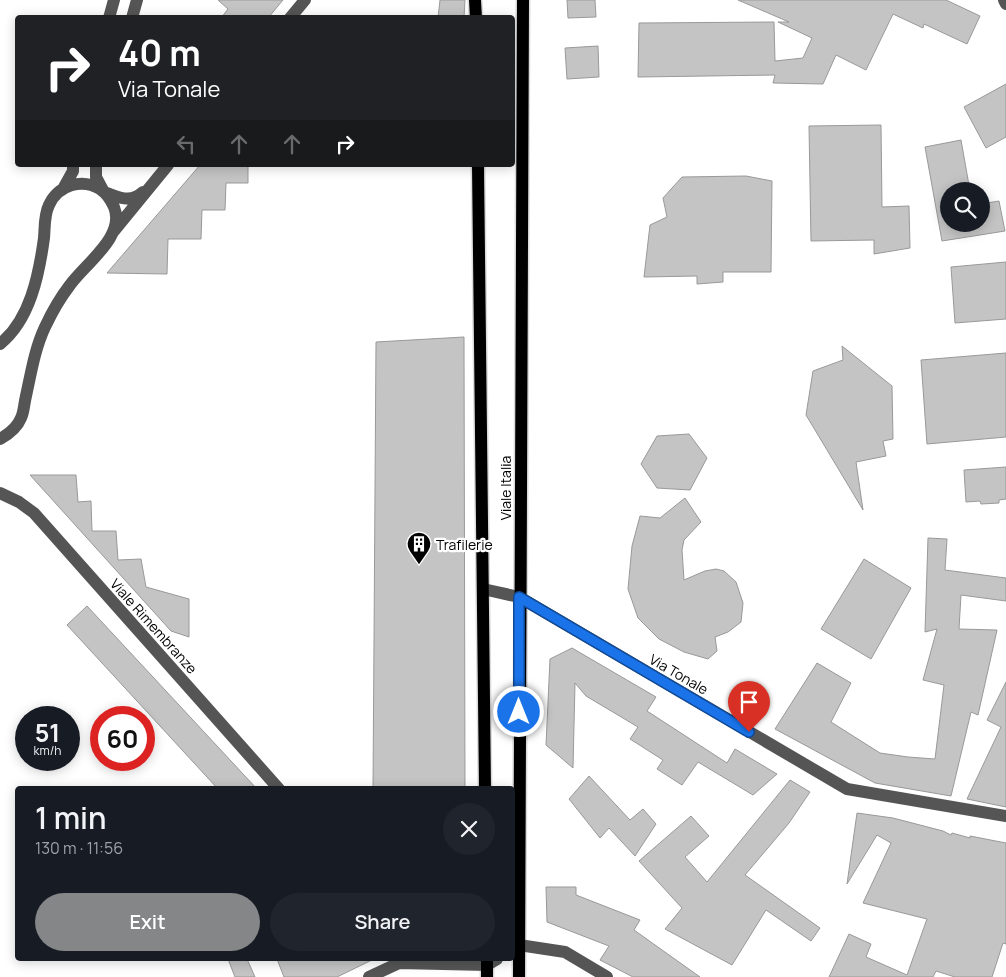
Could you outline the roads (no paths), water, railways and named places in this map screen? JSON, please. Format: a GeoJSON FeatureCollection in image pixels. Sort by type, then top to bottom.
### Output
{"type":"FeatureCollection","features":[{"type":"Feature","properties":{"kind":"main road"},"geometry":{"type":"LineString","coordinates":[[475,0],[476,15]]}},
{"type":"Feature","properties":{"kind":"main road","name":"Viale Italia"},"geometry":{"type":"LineString","coordinates":[[519,977],[515,945],[523,0]]}},
{"type":"Feature","properties":{"kind":"main road","name":"Viale Italia"},"geometry":{"type":"LineString","coordinates":[[478,167],[485,786]]}},
{"type":"Feature","properties":{"kind":"street"},"geometry":{"type":"LineString","coordinates":[[110,15],[114,0]]}},
{"type":"Feature","properties":{"kind":"street"},"geometry":{"type":"LineString","coordinates":[[133,15],[137,0]]}},
{"type":"Feature","properties":{"kind":"street"},"geometry":{"type":"LineString","coordinates":[[292,15],[305,0]]}},
{"type":"Feature","properties":{"kind":"street"},"geometry":{"type":"LineString","coordinates":[[1005,0],[1006,4]]}},
{"type":"Feature","properties":{"kind":"street"},"geometry":{"type":"LineString","coordinates":[[0,344],[17,325],[29,301],[42,250],[48,207],[51,200],[63,189],[73,171],[73,167]]}},
{"type":"Feature","properties":{"kind":"street"},"geometry":{"type":"LineString","coordinates":[[96,167],[96,177],[115,208],[116,224],[114,231]]}},
{"type":"Feature","properties":{"kind":"street"},"geometry":{"type":"LineString","coordinates":[[0,449],[21,418],[37,348],[51,315],[70,284],[107,243],[114,231],[166,167]]}},
{"type":"Feature","properties":{"kind":"street"},"geometry":{"type":"LineString","coordinates":[[63,189],[86,184],[127,199],[136,198],[157,178]]}},
{"type":"Feature","properties":{"kind":"street"},"geometry":{"type":"LineString","coordinates":[[0,439],[12,431]]}},
{"type":"Feature","properties":{"kind":"street","name":"Viale Rimembranze"},"geometry":{"type":"LineString","coordinates":[[0,493],[19,502],[34,513],[276,786]]}},
{"type":"Feature","properties":{"kind":"street","name":"Via Tonale"},"geometry":{"type":"LineString","coordinates":[[483,589],[519,597],[847,789],[1006,816]]}},
{"type":"Feature","properties":{"kind":"street"},"geometry":{"type":"LineString","coordinates":[[515,945],[565,952],[607,977]]}},
{"type":"Feature","properties":{"kind":"street"},"geometry":{"type":"LineString","coordinates":[[369,977],[399,961],[489,965]]}},
{"type":"Feature","properties":{"kind":"place","name":"Trafilerie"},"geometry":{"type":"Point","coordinates":[419,565]}}]}
